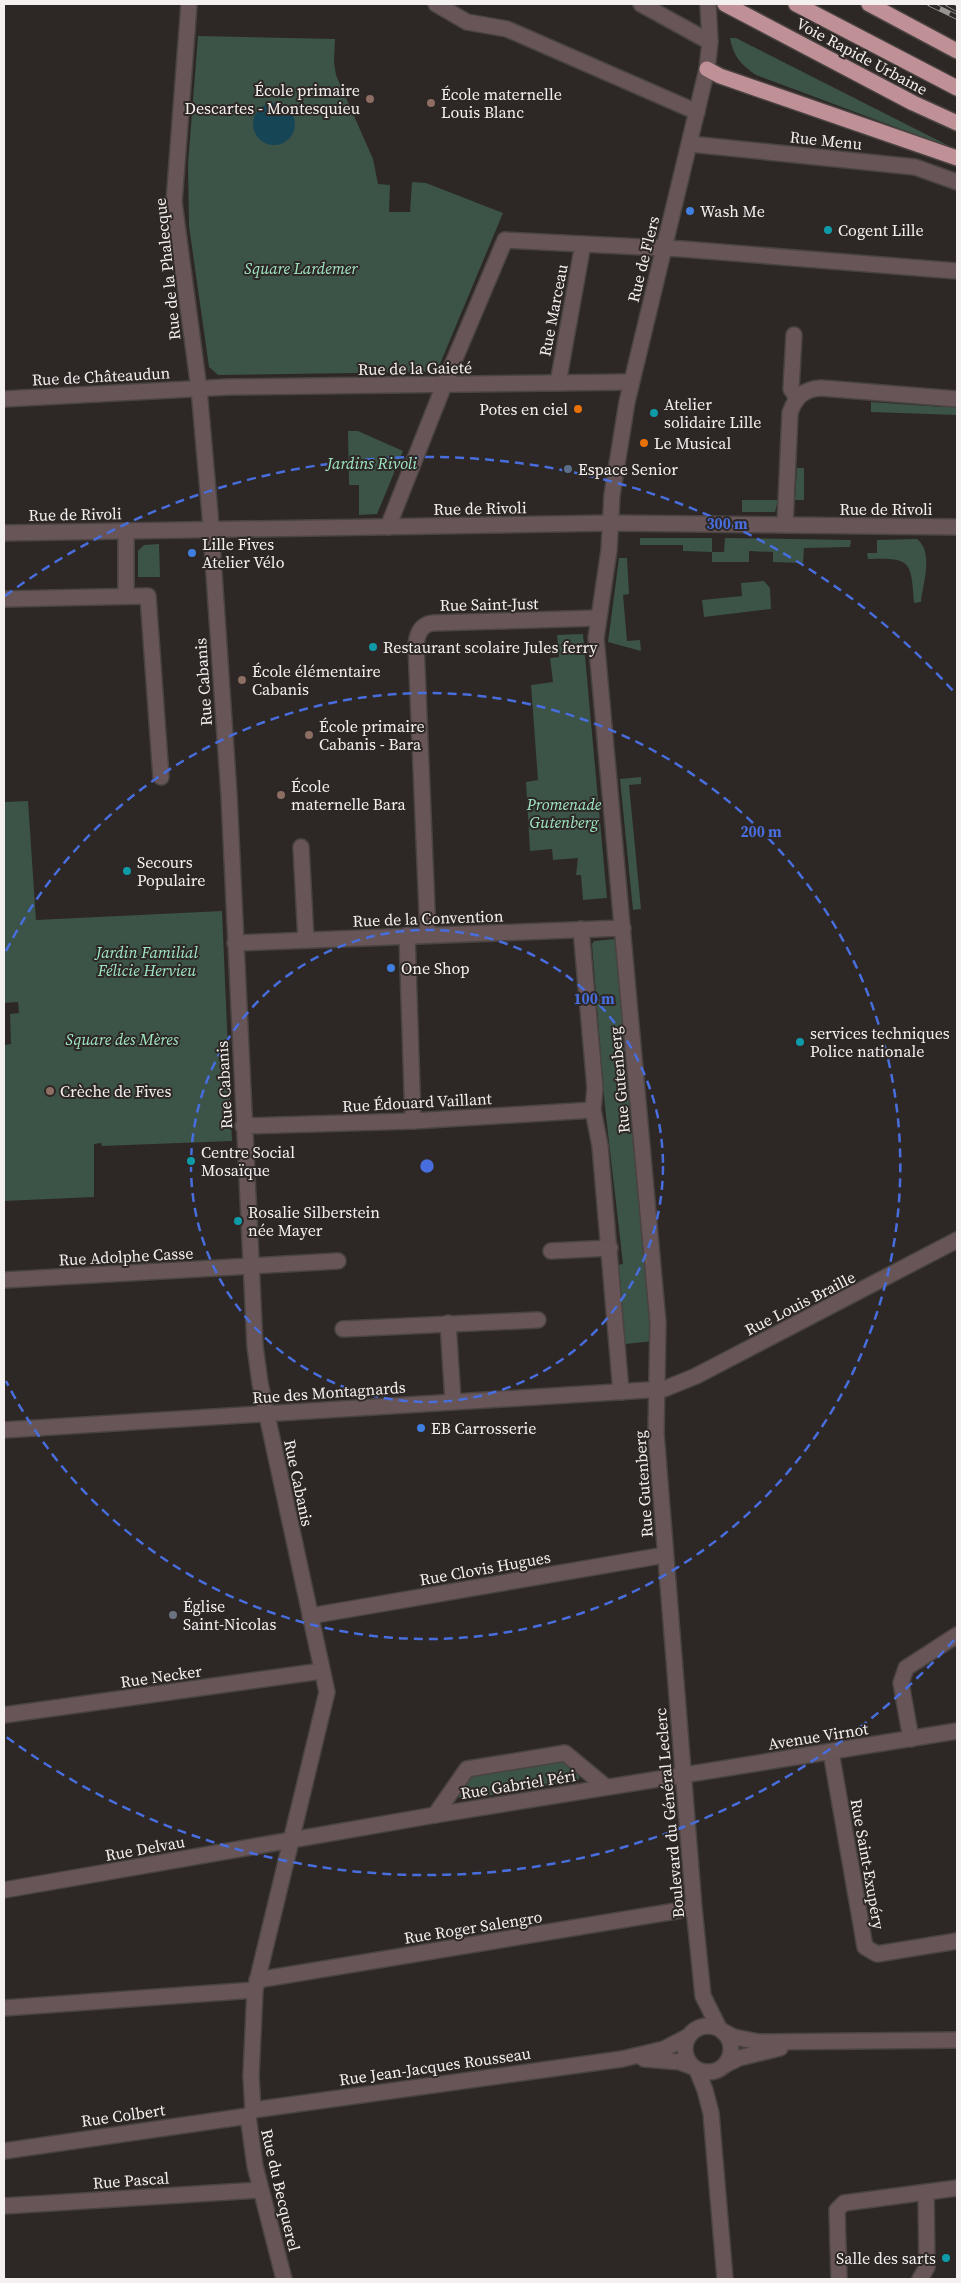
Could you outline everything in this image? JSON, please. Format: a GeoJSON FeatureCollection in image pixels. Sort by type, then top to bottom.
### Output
{"type":"FeatureCollection","features":[{"type":"Feature","properties":{"kind":"highway","name":"Voie Rapide Urbaine"},"geometry":{"type":"LineString","coordinates":[[725,4],[913,103],[957,123]]}},
{"type":"Feature","properties":{"kind":"highway","name":"Voie Rapide Urbaine"},"geometry":{"type":"LineString","coordinates":[[796,4],[957,88]]}},
{"type":"Feature","properties":{"kind":"highway"},"geometry":{"type":"LineString","coordinates":[[869,4],[957,51]]}},
{"type":"Feature","properties":{"kind":"highway"},"geometry":{"type":"LineString","coordinates":[[706,69],[720,76],[957,158]]}},
{"type":"Feature","properties":{"kind":"street","name":"Rue de la Phalecque"},"geometry":{"type":"LineString","coordinates":[[189,4],[174,202],[199,390],[210,530]]}},
{"type":"Feature","properties":{"kind":"street"},"geometry":{"type":"LineString","coordinates":[[436,4],[467,22],[507,30],[697,112]]}},
{"type":"Feature","properties":{"kind":"street"},"geometry":{"type":"LineString","coordinates":[[641,4],[710,42]]}},
{"type":"Feature","properties":{"kind":"street","name":"Rue de Flers"},"geometry":{"type":"LineString","coordinates":[[610,523],[614,482],[631,382],[690,144],[706,69],[710,42],[708,4]]}},
{"type":"Feature","properties":{"kind":"street","name":"Rue Menu"},"geometry":{"type":"LineString","coordinates":[[690,144],[914,167],[957,182]]}},
{"type":"Feature","properties":{"kind":"street"},"geometry":{"type":"LineString","coordinates":[[388,527],[444,384],[505,240],[663,248],[957,271]]}},
{"type":"Feature","properties":{"kind":"street","name":"Rue Marceau"},"geometry":{"type":"LineString","coordinates":[[558,383],[584,244]]}},
{"type":"Feature","properties":{"kind":"street"},"geometry":{"type":"LineString","coordinates":[[794,335],[791,389],[797,398]]}},
{"type":"Feature","properties":{"kind":"street","name":"Rue de la Gaieté"},"geometry":{"type":"LineString","coordinates":[[199,390],[631,382]]}},
{"type":"Feature","properties":{"kind":"street"},"geometry":{"type":"LineString","coordinates":[[785,525],[790,413],[797,398],[812,389],[821,388],[957,398]]}},
{"type":"Feature","properties":{"kind":"street","name":"Rue de Châteaudun"},"geometry":{"type":"LineString","coordinates":[[4,397],[199,390]]}},
{"type":"Feature","properties":{"kind":"street","name":"Rue de Rivoli"},"geometry":{"type":"LineString","coordinates":[[4,533],[610,523],[957,527]]}},
{"type":"Feature","properties":{"kind":"street","name":"Rue Gutenberg"},"geometry":{"type":"LineString","coordinates":[[610,523],[609,550],[598,618],[597,649],[658,1323],[656,1433],[671,1636]]}},
{"type":"Feature","properties":{"kind":"street","name":"Rue Cabanis"},"geometry":{"type":"LineString","coordinates":[[210,530],[229,795],[255,1346],[267,1414],[327,1692]]}},
{"type":"Feature","properties":{"kind":"street"},"geometry":{"type":"LineString","coordinates":[[126,531],[126,596]]}},
{"type":"Feature","properties":{"kind":"street"},"geometry":{"type":"LineString","coordinates":[[4,599],[148,596],[161,777]]}},
{"type":"Feature","properties":{"kind":"street","name":"Rue Saint-Just"},"geometry":{"type":"LineString","coordinates":[[428,935],[416,645],[419,631],[428,623],[598,618]]}},
{"type":"Feature","properties":{"kind":"street"},"geometry":{"type":"LineString","coordinates":[[301,847],[306,940]]}},
{"type":"Feature","properties":{"kind":"street","name":"Rue de la Convention"},"geometry":{"type":"LineString","coordinates":[[235,943],[623,928]]}},
{"type":"Feature","properties":{"kind":"street","name":"Rue Gutenberg"},"geometry":{"type":"LineString","coordinates":[[581,929],[595,1088],[593,1110],[600,1146],[621,1392]]}},
{"type":"Feature","properties":{"kind":"street"},"geometry":{"type":"LineString","coordinates":[[407,935],[413,1121]]}},
{"type":"Feature","properties":{"kind":"street","name":"Rue Édouard Vaillant"},"geometry":{"type":"LineString","coordinates":[[244,1126],[413,1121],[593,1110]]}},
{"type":"Feature","properties":{"kind":"street","name":"Rue Louis Braille"},"geometry":{"type":"LineString","coordinates":[[656,1390],[670,1388],[696,1376],[957,1240]]}},
{"type":"Feature","properties":{"kind":"street"},"geometry":{"type":"LineString","coordinates":[[551,1251],[610,1248]]}},
{"type":"Feature","properties":{"kind":"street","name":"Rue Adolphe Casse"},"geometry":{"type":"LineString","coordinates":[[4,1280],[338,1261]]}},
{"type":"Feature","properties":{"kind":"street"},"geometry":{"type":"LineString","coordinates":[[343,1329],[538,1320]]}},
{"type":"Feature","properties":{"kind":"street"},"geometry":{"type":"LineString","coordinates":[[448,1323],[453,1402]]}},
{"type":"Feature","properties":{"kind":"street","name":"Rue des Montagnards"},"geometry":{"type":"LineString","coordinates":[[4,1430],[656,1390]]}},
{"type":"Feature","properties":{"kind":"street","name":"Rue Clovis Hugues"},"geometry":{"type":"LineString","coordinates":[[310,1616],[665,1555]]}},
{"type":"Feature","properties":{"kind":"street"},"geometry":{"type":"LineString","coordinates":[[911,1739],[901,1683],[902,1675],[906,1668],[957,1635]]}},
{"type":"Feature","properties":{"kind":"street","name":"Boulevard du Général Leclerc"},"geometry":{"type":"LineString","coordinates":[[671,1636],[701,1987],[705,2003],[720,2030]]}},
{"type":"Feature","properties":{"kind":"street","name":"Rue Necker"},"geometry":{"type":"LineString","coordinates":[[4,1715],[322,1671]]}},
{"type":"Feature","properties":{"kind":"street","name":"Rue du Becquerel"},"geometry":{"type":"LineString","coordinates":[[284,2279],[252,2152],[250,2113],[256,1985],[327,1692]]}},
{"type":"Feature","properties":{"kind":"street","name":"Avenue Virnot"},"geometry":{"type":"LineString","coordinates":[[684,1775],[957,1730]]}},
{"type":"Feature","properties":{"kind":"street","name":"Rue Saint-Exupéry"},"geometry":{"type":"LineString","coordinates":[[831,1752],[865,1947],[877,1954],[957,1941]]}},
{"type":"Feature","properties":{"kind":"street","name":"Rue Gabriel Péri"},"geometry":{"type":"LineString","coordinates":[[435,1815],[467,1769],[564,1753],[606,1787]]}},
{"type":"Feature","properties":{"kind":"street","name":"Rue Gabriel Péri"},"geometry":{"type":"LineString","coordinates":[[291,1840],[684,1775]]}},
{"type":"Feature","properties":{"kind":"street","name":"Rue Delvau"},"geometry":{"type":"LineString","coordinates":[[4,1890],[291,1840]]}},
{"type":"Feature","properties":{"kind":"street","name":"Rue Roger Salengro"},"geometry":{"type":"LineString","coordinates":[[4,2008],[256,1985],[694,1908]]}},
{"type":"Feature","properties":{"kind":"street","name":"Boulevard du Général Leclerc"},"geometry":{"type":"LineString","coordinates":[[692,2033],[701,1987]]}},
{"type":"Feature","properties":{"kind":"street"},"geometry":{"type":"LineString","coordinates":[[725,2279],[711,2113],[706,2090],[695,2068],[685,2054],[685,2046],[692,2033],[706,2026],[749,2041],[957,2040]]}},
{"type":"Feature","properties":{"kind":"street"},"geometry":{"type":"LineString","coordinates":[[711,2113],[714,2086],[731,2054],[731,2045],[720,2030]]}},
{"type":"Feature","properties":{"kind":"street","name":"Rue Jean-Jacques Rousseau"},"geometry":{"type":"LineString","coordinates":[[250,2113],[622,2059],[664,2049],[692,2033]]}},
{"type":"Feature","properties":{"kind":"street"},"geometry":{"type":"LineString","coordinates":[[695,2068],[709,2072],[755,2053],[811,2042]]}},
{"type":"Feature","properties":{"kind":"street","name":"Rue Jean-Jacques Rousseau"},"geometry":{"type":"LineString","coordinates":[[622,2059],[665,2060],[680,2062],[695,2068]]}},
{"type":"Feature","properties":{"kind":"street","name":"Rue Colbert"},"geometry":{"type":"LineString","coordinates":[[4,2151],[250,2113]]}},
{"type":"Feature","properties":{"kind":"street"},"geometry":{"type":"LineString","coordinates":[[839,2279],[838,2210],[848,2201],[957,2188]]}},
{"type":"Feature","properties":{"kind":"street","name":"Rue Pascal"},"geometry":{"type":"LineString","coordinates":[[4,2206],[261,2190]]}},
{"type":"Feature","properties":{"kind":"street"},"geometry":{"type":"LineString","coordinates":[[920,2279],[927,2267],[926,2192]]}},
{"type":"Feature","properties":{"kind":"green space","name":"Square Lardemer"},"geometry":{"type":"Polygon","coordinates":[[[198,36],[335,39],[334,62],[336,75],[373,159],[378,184],[390,185],[389,212],[410,212],[412,182],[426,183],[503,213],[440,364],[425,372],[218,375],[209,367],[189,226],[188,164],[198,36]]]}},
{"type":"Feature","properties":{"kind":"green space"},"geometry":{"type":"Polygon","coordinates":[[[730,38],[736,38],[957,150],[756,75],[738,59],[730,38]]]}},
{"type":"Feature","properties":{"kind":"green space"},"geometry":{"type":"Polygon","coordinates":[[[943,401],[957,402],[957,415],[871,412],[871,402],[943,407],[943,401]]]}},
{"type":"Feature","properties":{"kind":"green space","name":"Jardins Rivoli"},"geometry":{"type":"Polygon","coordinates":[[[348,431],[358,431],[403,451],[377,514],[359,515],[359,485],[349,485],[348,431]]]}},
{"type":"Feature","properties":{"kind":"green space"},"geometry":{"type":"Polygon","coordinates":[[[797,468],[804,468],[804,500],[795,500],[797,468]]]}},
{"type":"Feature","properties":{"kind":"green space"},"geometry":{"type":"Polygon","coordinates":[[[742,500],[778,500],[775,512],[742,512],[742,500]]]}},
{"type":"Feature","properties":{"kind":"green space"},"geometry":{"type":"Polygon","coordinates":[[[640,538],[712,538],[712,552],[683,551],[683,545],[640,545],[640,538]]]}},
{"type":"Feature","properties":{"kind":"green space"},"geometry":{"type":"Polygon","coordinates":[[[725,538],[851,540],[850,547],[804,548],[803,563],[773,562],[773,552],[749,551],[749,562],[712,562],[712,552],[724,552],[725,538]]]}},
{"type":"Feature","properties":{"kind":"green space"},"geometry":{"type":"Polygon","coordinates":[[[917,539],[925,552],[926,568],[921,602],[914,603],[912,579],[906,565],[901,561],[893,559],[868,559],[867,553],[877,553],[877,540],[917,539]]]}},
{"type":"Feature","properties":{"kind":"green space"},"geometry":{"type":"Polygon","coordinates":[[[159,544],[160,577],[138,577],[138,551],[144,545],[159,544]]]}},
{"type":"Feature","properties":{"kind":"green space"},"geometry":{"type":"Polygon","coordinates":[[[619,558],[627,558],[629,594],[623,595],[627,641],[640,640],[641,651],[608,642],[619,558]]]}},
{"type":"Feature","properties":{"kind":"green space"},"geometry":{"type":"Polygon","coordinates":[[[764,581],[770,588],[771,609],[704,617],[702,600],[742,596],[741,583],[764,581]]]}},
{"type":"Feature","properties":{"kind":"green space","name":"Promenade Gutenberg"},"geometry":{"type":"Polygon","coordinates":[[[583,634],[607,898],[583,900],[581,875],[576,875],[578,858],[553,860],[552,849],[530,851],[526,782],[538,780],[531,685],[553,682],[550,658],[559,657],[557,635],[583,634]]]}},
{"type":"Feature","properties":{"kind":"green space"},"geometry":{"type":"Polygon","coordinates":[[[641,777],[641,784],[629,785],[641,909],[633,910],[620,779],[641,777]]]}},
{"type":"Feature","properties":{"kind":"green space","name":"Square des Mères"},"geometry":{"type":"Polygon","coordinates":[[[28,801],[36,920],[222,911],[232,1141],[102,1146],[101,1143],[94,1144],[94,1197],[4,1201],[4,1045],[11,1044],[10,1014],[19,1013],[18,1002],[4,1003],[4,802],[28,801]]]}},
{"type":"Feature","properties":{"kind":"green space"},"geometry":{"type":"Polygon","coordinates":[[[615,939],[654,1341],[625,1344],[618,1265],[623,1264],[605,1107],[592,944],[594,941],[615,939]]]}},
{"type":"Feature","properties":{"kind":"green space"},"geometry":{"type":"Polygon","coordinates":[[[560,1759],[579,1773],[579,1780],[463,1800],[457,1796],[471,1775],[560,1759]]]}},
{"type":"Feature","properties":{"kind":"water"},"geometry":{"type":"Polygon","coordinates":[[[274,103],[289,109],[295,124],[289,139],[274,145],[259,139],[253,124],[259,109],[274,103]]]}},
{"type":"Feature","properties":{"kind":"railway"},"geometry":{"type":"LineString","coordinates":[[930,4],[957,17]]}},
{"type":"Feature","properties":{"kind":"railway"},"geometry":{"type":"LineString","coordinates":[[948,4],[957,9]]}},
{"type":"Feature","properties":{"kind":"place","name":"École primaire Descartes - Montesquieu"},"geometry":{"type":"Point","coordinates":[370,99]}},
{"type":"Feature","properties":{"kind":"place","name":"École maternelle Louis Blanc"},"geometry":{"type":"Point","coordinates":[431,103]}},
{"type":"Feature","properties":{"kind":"place","name":"Wash Me"},"geometry":{"type":"Point","coordinates":[690,211]}},
{"type":"Feature","properties":{"kind":"place","name":"Cogent Lille"},"geometry":{"type":"Point","coordinates":[828,230]}},
{"type":"Feature","properties":{"kind":"place","name":"Potes en ciel"},"geometry":{"type":"Point","coordinates":[578,409]}},
{"type":"Feature","properties":{"kind":"place","name":"Atelier solidaire Lille"},"geometry":{"type":"Point","coordinates":[654,413]}},
{"type":"Feature","properties":{"kind":"place","name":"Le Musical"},"geometry":{"type":"Point","coordinates":[644,443]}},
{"type":"Feature","properties":{"kind":"place","name":"Espace Senior"},"geometry":{"type":"Point","coordinates":[568,469]}},
{"type":"Feature","properties":{"kind":"place","name":"Lille Fives Atelier Vélo"},"geometry":{"type":"Point","coordinates":[192,553]}},
{"type":"Feature","properties":{"kind":"place","name":"Restaurant scolaire Jules ferry"},"geometry":{"type":"Point","coordinates":[373,647]}},
{"type":"Feature","properties":{"kind":"place","name":"École élémentaire Cabanis"},"geometry":{"type":"Point","coordinates":[242,680]}},
{"type":"Feature","properties":{"kind":"place","name":"École primaire Cabanis - Bara"},"geometry":{"type":"Point","coordinates":[309,735]}},
{"type":"Feature","properties":{"kind":"place","name":"École maternelle Bara"},"geometry":{"type":"Point","coordinates":[281,795]}},
{"type":"Feature","properties":{"kind":"place","name":"Secours Populaire"},"geometry":{"type":"Point","coordinates":[127,871]}},
{"type":"Feature","properties":{"kind":"place","name":"One Shop"},"geometry":{"type":"Point","coordinates":[391,968]}},
{"type":"Feature","properties":{"kind":"place","name":"services techniques Police nationale"},"geometry":{"type":"Point","coordinates":[800,1042]}},
{"type":"Feature","properties":{"kind":"place","name":"Crèche de Fives"},"geometry":{"type":"Point","coordinates":[50,1091]}},
{"type":"Feature","properties":{"kind":"place","name":"Centre Social Mosaïque"},"geometry":{"type":"Point","coordinates":[191,1161]}},
{"type":"Feature","properties":{"kind":"place","name":"Rosalie Silberstein née Mayer"},"geometry":{"type":"Point","coordinates":[238,1221]}},
{"type":"Feature","properties":{"kind":"place","name":"EB Carrosserie"},"geometry":{"type":"Point","coordinates":[421,1428]}},
{"type":"Feature","properties":{"kind":"place","name":"Église Saint-Nicolas"},"geometry":{"type":"Point","coordinates":[173,1615]}},
{"type":"Feature","properties":{"kind":"place","name":"Salle des sarts"},"geometry":{"type":"Point","coordinates":[946,2258]}},
{"type":"Feature","properties":{"kind":"park label","name":"Jardin Familial Félicie Hervieu"},"geometry":{"type":"Point","coordinates":[147,961]}}]}
